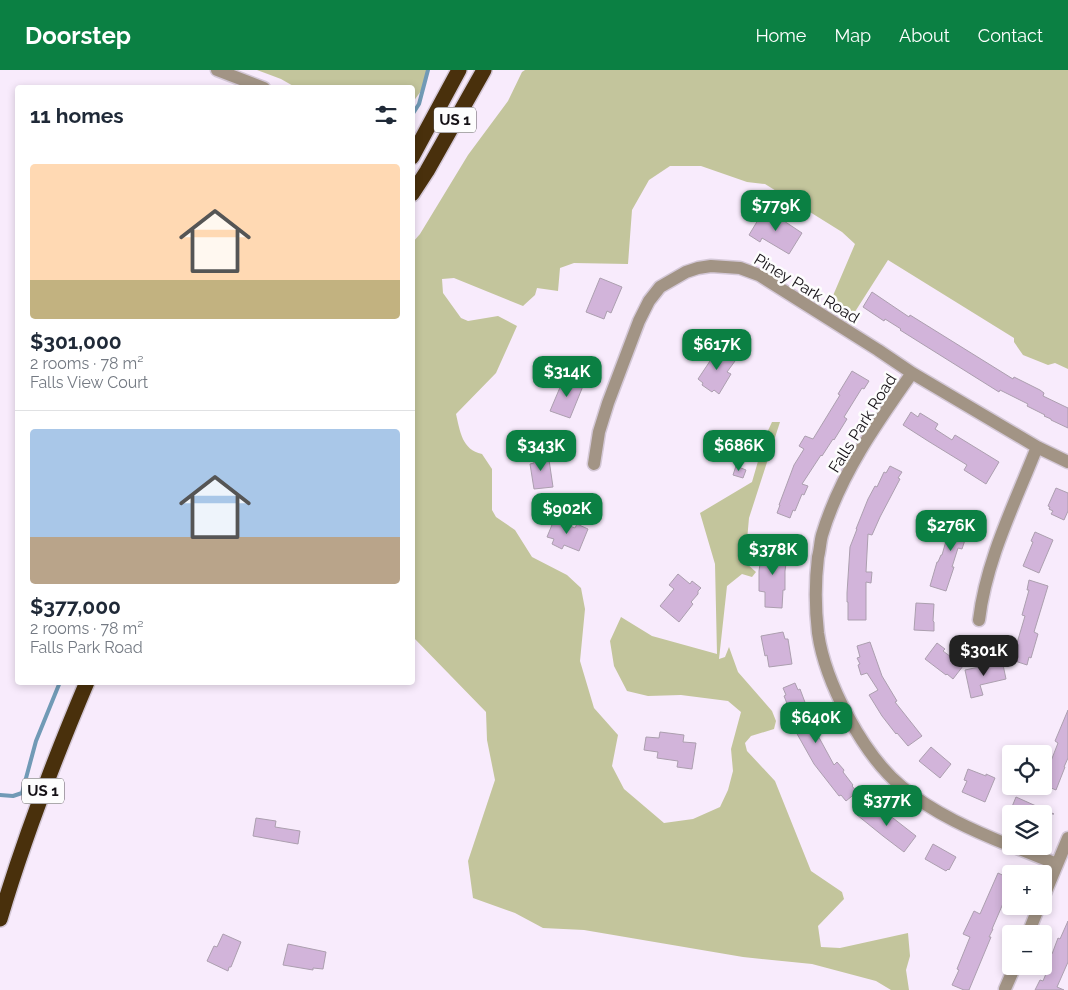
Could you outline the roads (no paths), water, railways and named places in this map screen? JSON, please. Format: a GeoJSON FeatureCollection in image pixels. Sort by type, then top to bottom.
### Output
{"type":"FeatureCollection","features":[{"type":"Feature","properties":{"kind":"highway","name":"US 1"},"geometry":{"type":"LineString","coordinates":[[415,151],[459,70]]}},
{"type":"Feature","properties":{"kind":"highway","name":"US 1"},"geometry":{"type":"LineString","coordinates":[[415,189],[484,70]]}},
{"type":"Feature","properties":{"kind":"highway"},"geometry":{"type":"LineString","coordinates":[[415,165],[427,171]]}},
{"type":"Feature","properties":{"kind":"highway","name":"US 1"},"geometry":{"type":"LineString","coordinates":[[0,919],[34,816],[62,740],[86,685]]}},
{"type":"Feature","properties":{"kind":"street"},"geometry":{"type":"LineString","coordinates":[[217,70],[256,85]]}},
{"type":"Feature","properties":{"kind":"street","name":"Piney Park Road"},"geometry":{"type":"LineString","coordinates":[[594,464],[599,432],[608,403],[638,321],[649,301],[660,287],[686,272],[711,266],[740,268],[759,275],[912,373],[1037,447],[1068,462]]}},
{"type":"Feature","properties":{"kind":"street","name":"Falls Park Road"},"geometry":{"type":"LineString","coordinates":[[912,373],[852,464],[829,516],[822,537],[815,588],[818,634],[828,668],[848,716],[865,745],[882,768],[900,786],[921,801],[966,826],[1002,842]]}},
{"type":"Feature","properties":{"kind":"street"},"geometry":{"type":"LineString","coordinates":[[978,620],[995,552],[1037,447]]}},
{"type":"Feature","properties":{"kind":"street"},"geometry":{"type":"LineString","coordinates":[[1052,876],[1068,838]]}},
{"type":"Feature","properties":{"kind":"street","name":"Falls Park Road"},"geometry":{"type":"LineString","coordinates":[[1034,855],[1057,864]]}},
{"type":"Feature","properties":{"kind":"street"},"geometry":{"type":"LineString","coordinates":[[1006,989],[1011,975]]}},
{"type":"Feature","properties":{"kind":"waterway"},"geometry":{"type":"LineString","coordinates":[[415,110],[419,104],[428,70]]}},
{"type":"Feature","properties":{"kind":"waterway"},"geometry":{"type":"LineString","coordinates":[[0,795],[13,796],[22,793],[36,741],[59,685]]}}]}
